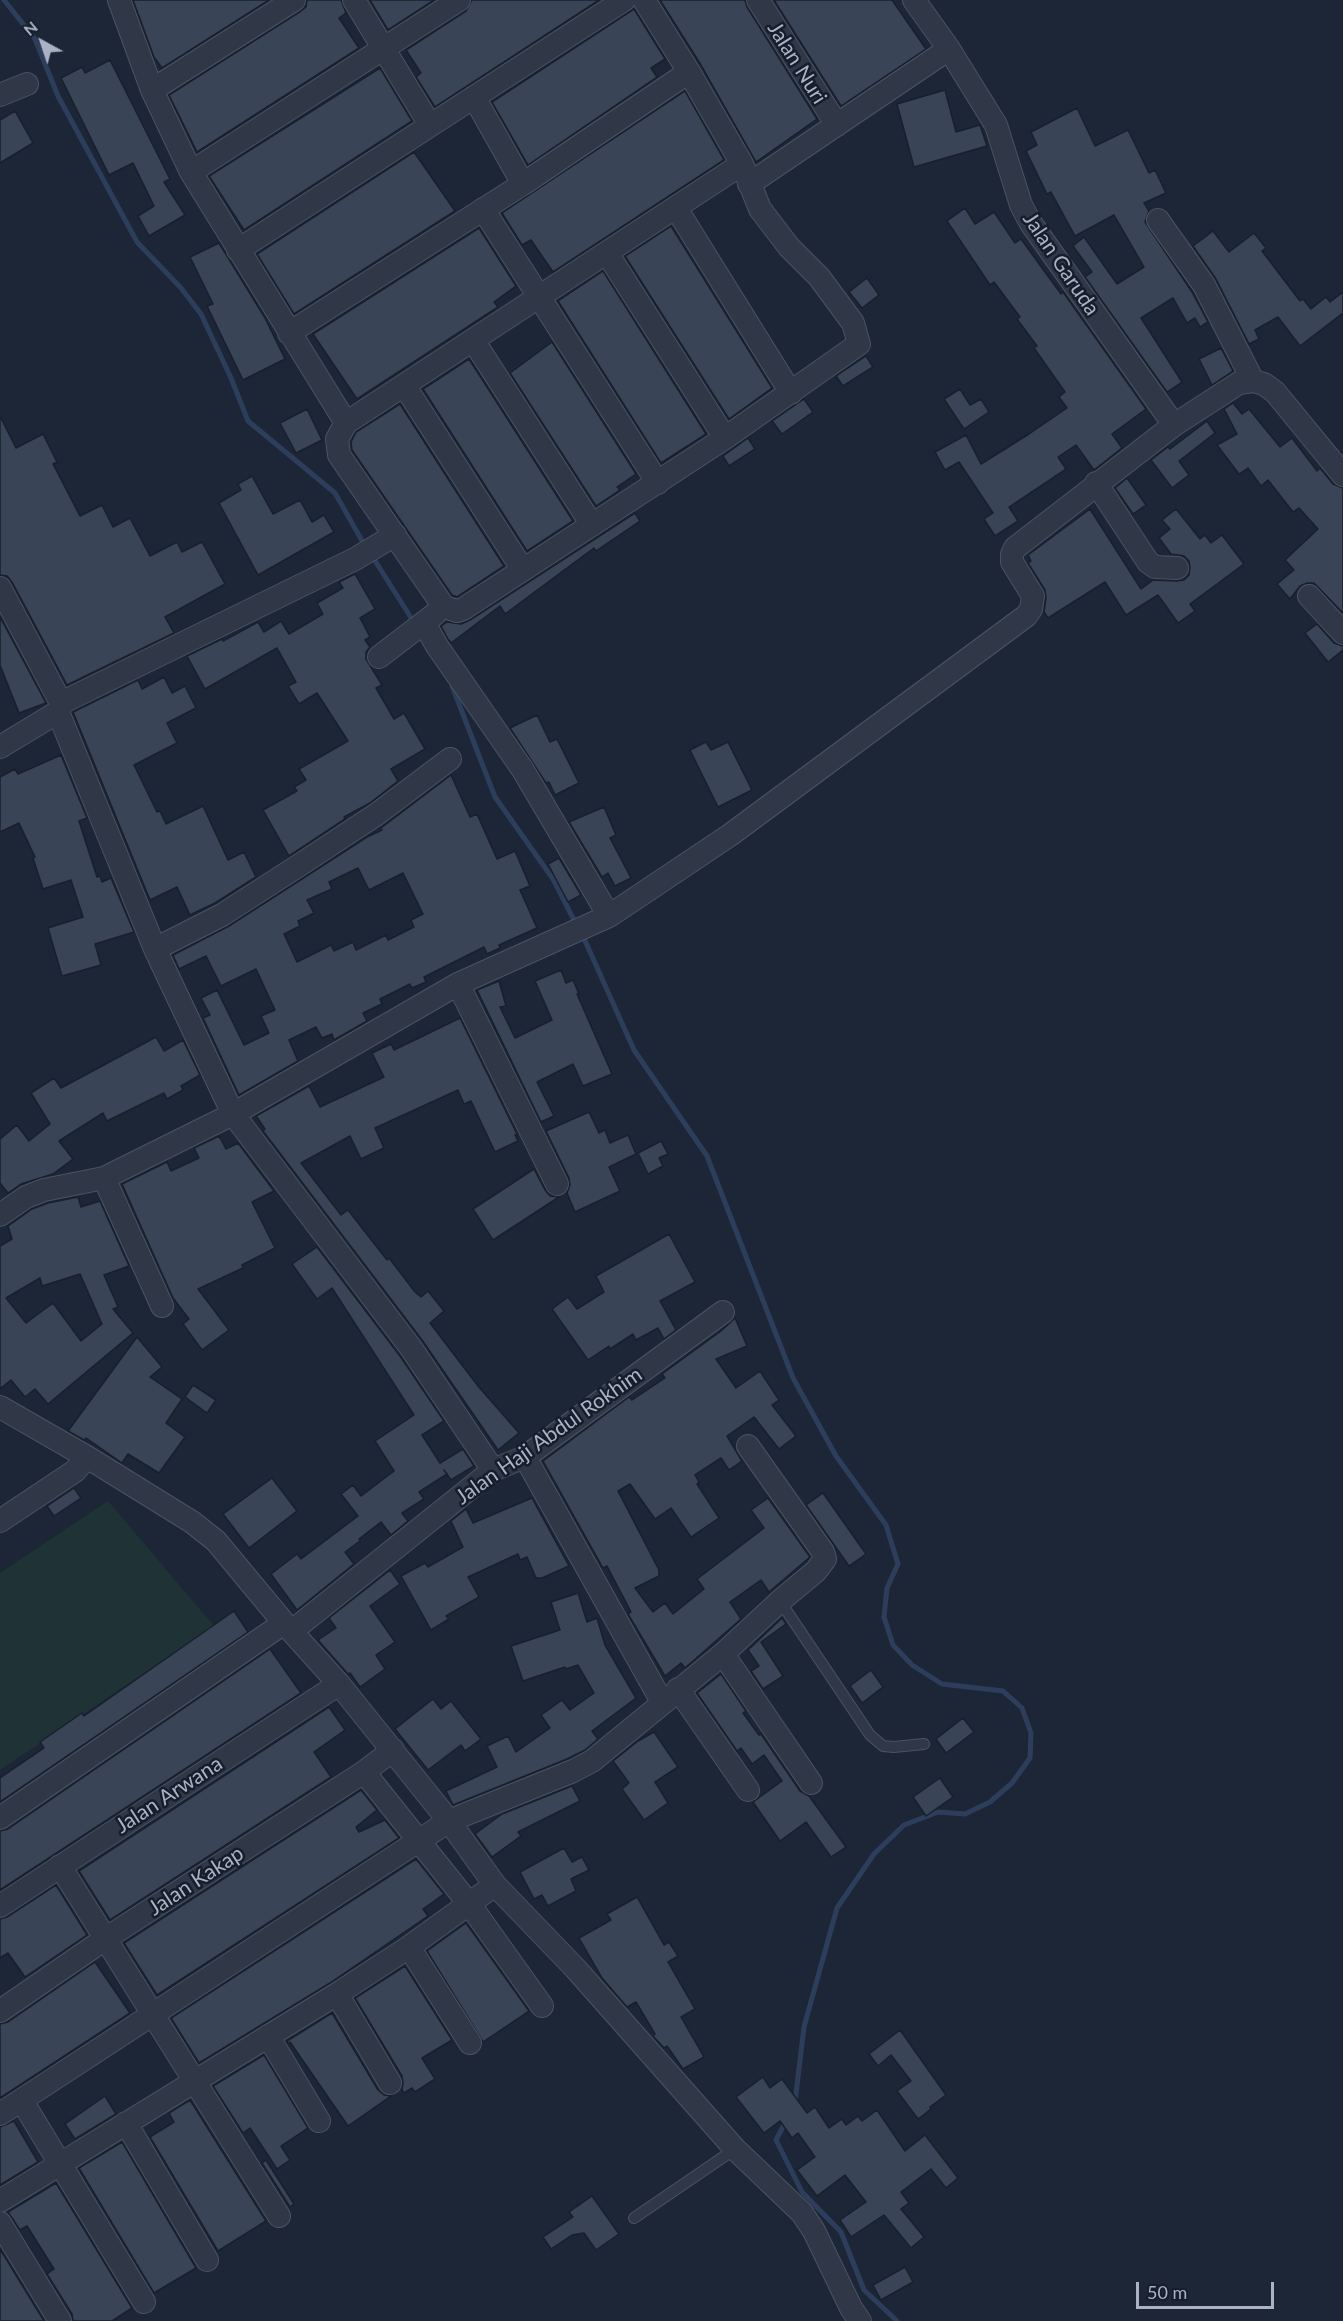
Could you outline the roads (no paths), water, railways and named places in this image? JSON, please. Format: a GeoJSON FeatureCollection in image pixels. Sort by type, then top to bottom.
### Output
{"type":"FeatureCollection","features":[{"type":"Feature","properties":{"kind":"street"},"geometry":{"type":"LineString","coordinates":[[118,0],[152,90],[191,172],[346,423]]}},
{"type":"Feature","properties":{"kind":"street"},"geometry":{"type":"LineString","coordinates":[[152,90],[294,0]]}},
{"type":"Feature","properties":{"kind":"street"},"geometry":{"type":"LineString","coordinates":[[354,0],[430,125]]}},
{"type":"Feature","properties":{"kind":"street"},"geometry":{"type":"LineString","coordinates":[[191,172],[459,0]]}},
{"type":"Feature","properties":{"kind":"street"},"geometry":{"type":"LineString","coordinates":[[238,249],[624,0]]}},
{"type":"Feature","properties":{"kind":"street"},"geometry":{"type":"LineString","coordinates":[[644,0],[689,72],[746,174],[760,209],[789,247],[819,277],[853,323],[859,344],[658,483],[463,609],[457,611],[444,607],[387,540],[339,455],[337,439],[346,423],[676,207],[746,174],[837,125],[949,49]]}},
{"type":"Feature","properties":{"kind":"street","name":"Jalan Nuri"},"geometry":{"type":"LineString","coordinates":[[758,0],[837,125]]}},
{"type":"Feature","properties":{"kind":"street","name":"Jalan Garuda"},"geometry":{"type":"LineString","coordinates":[[914,0],[949,49],[996,125],[1021,205],[1030,222],[1174,424]]}},
{"type":"Feature","properties":{"kind":"street"},"geometry":{"type":"LineString","coordinates":[[289,333],[523,184],[689,72]]}},
{"type":"Feature","properties":{"kind":"street"},"geometry":{"type":"LineString","coordinates":[[0,95],[27,84]]}},
{"type":"Feature","properties":{"kind":"street"},"geometry":{"type":"LineString","coordinates":[[474,97],[523,184]]}},
{"type":"Feature","properties":{"kind":"street"},"geometry":{"type":"LineString","coordinates":[[676,207],[791,393]]}},
{"type":"Feature","properties":{"kind":"street"},"geometry":{"type":"LineString","coordinates":[[483,209],[658,483]]}},
{"type":"Feature","properties":{"kind":"street"},"geometry":{"type":"LineString","coordinates":[[1158,220],[1204,285],[1253,381]]}},
{"type":"Feature","properties":{"kind":"street"},"geometry":{"type":"LineString","coordinates":[[607,253],[725,438]]}},
{"type":"Feature","properties":{"kind":"street"},"geometry":{"type":"LineString","coordinates":[[473,340],[592,525]]}},
{"type":"Feature","properties":{"kind":"street"},"geometry":{"type":"LineString","coordinates":[[0,1215],[26,1197],[44,1190],[104,1178],[233,1114],[458,984],[599,920],[730,835],[1026,616],[1033,596],[1012,562],[1015,548],[1174,424],[1239,383],[1253,381],[1264,384],[1275,392],[1343,476]]}},
{"type":"Feature","properties":{"kind":"street"},"geometry":{"type":"LineString","coordinates":[[404,385],[523,570]]}},
{"type":"Feature","properties":{"kind":"street"},"geometry":{"type":"LineString","coordinates":[[1096,483],[1148,562],[1155,567],[1177,568]]}},
{"type":"Feature","properties":{"kind":"street"},"geometry":{"type":"LineString","coordinates":[[0,747],[59,708],[355,559],[387,540]]}},
{"type":"Feature","properties":{"kind":"street"},"geometry":{"type":"LineString","coordinates":[[0,588],[59,708],[155,949],[233,1114],[411,1348],[493,1470]]}},
{"type":"Feature","properties":{"kind":"street"},"geometry":{"type":"LineString","coordinates":[[1309,596],[1343,633]]}},
{"type":"Feature","properties":{"kind":"street"},"geometry":{"type":"LineString","coordinates":[[379,657],[444,607]]}},
{"type":"Feature","properties":{"kind":"street"},"geometry":{"type":"LineString","coordinates":[[418,627],[437,646],[523,770],[599,920]]}},
{"type":"Feature","properties":{"kind":"street"},"geometry":{"type":"LineString","coordinates":[[155,949],[222,915],[288,873],[377,814],[450,759]]}},
{"type":"Feature","properties":{"kind":"street"},"geometry":{"type":"LineString","coordinates":[[458,984],[557,1184]]}},
{"type":"Feature","properties":{"kind":"street"},"geometry":{"type":"LineString","coordinates":[[104,1178],[162,1306]]}},
{"type":"Feature","properties":{"kind":"street","name":"Jalan Haji Abdul Rokhim"},"geometry":{"type":"LineString","coordinates":[[0,1818],[288,1627],[493,1470],[525,1457],[723,1312]]}},
{"type":"Feature","properties":{"kind":"street"},"geometry":{"type":"LineString","coordinates":[[0,1407],[87,1457],[192,1522],[216,1541],[393,1750],[449,1821],[495,1885],[575,1968],[735,2149],[802,2213],[814,2231],[851,2308],[860,2321]]}},
{"type":"Feature","properties":{"kind":"street"},"geometry":{"type":"LineString","coordinates":[[0,2114],[449,1821],[573,1771],[592,1761],[723,1654],[816,1571],[825,1559],[817,1542],[748,1446]]}},
{"type":"Feature","properties":{"kind":"street"},"geometry":{"type":"LineString","coordinates":[[0,1521],[75,1471],[87,1457]]}},
{"type":"Feature","properties":{"kind":"street"},"geometry":{"type":"LineString","coordinates":[[525,1457],[670,1696],[748,1790]]}},
{"type":"Feature","properties":{"kind":"street"},"geometry":{"type":"LineString","coordinates":[[723,1654],[811,1783]]}},
{"type":"Feature","properties":{"kind":"street","name":"Jalan Arwana"},"geometry":{"type":"LineString","coordinates":[[0,1906],[339,1684]]}},
{"type":"Feature","properties":{"kind":"street","name":"Jalan Kakap"},"geometry":{"type":"LineString","coordinates":[[0,2011],[105,1939],[364,1772],[393,1750]]}},
{"type":"Feature","properties":{"kind":"street"},"geometry":{"type":"LineString","coordinates":[[364,1772],[470,1905],[542,2006]]}},
{"type":"Feature","properties":{"kind":"street"},"geometry":{"type":"LineString","coordinates":[[60,1866],[279,2216]]}},
{"type":"Feature","properties":{"kind":"street"},"geometry":{"type":"LineString","coordinates":[[0,2201],[336,1994],[409,1947],[495,1885]]}},
{"type":"Feature","properties":{"kind":"street"},"geometry":{"type":"LineString","coordinates":[[409,1947],[470,2043]]}},
{"type":"Feature","properties":{"kind":"street"},"geometry":{"type":"LineString","coordinates":[[336,1994],[390,2084]]}},
{"type":"Feature","properties":{"kind":"street"},"geometry":{"type":"LineString","coordinates":[[268,2036],[319,2121]]}},
{"type":"Feature","properties":{"kind":"street"},"geometry":{"type":"LineString","coordinates":[[22,2100],[144,2302]]}},
{"type":"Feature","properties":{"kind":"street"},"geometry":{"type":"LineString","coordinates":[[126,2123],[207,2260]]}},
{"type":"Feature","properties":{"kind":"street"},"geometry":{"type":"LineString","coordinates":[[0,2223],[60,2321]]}},
{"type":"Feature","properties":{"kind":"lane"},"geometry":{"type":"LineString","coordinates":[[780,1601],[870,1735],[882,1746],[924,1744]]}},
{"type":"Feature","properties":{"kind":"lane"},"geometry":{"type":"LineString","coordinates":[[634,2217],[735,2149]]}},
{"type":"Feature","properties":{"kind":"waterway"},"geometry":{"type":"LineString","coordinates":[[4,0],[35,39],[58,96],[137,242],[181,288],[201,314],[248,421],[335,493],[365,546]]}},
{"type":"Feature","properties":{"kind":"waterway"},"geometry":{"type":"LineString","coordinates":[[372,556],[415,624]]}},
{"type":"Feature","properties":{"kind":"waterway"},"geometry":{"type":"LineString","coordinates":[[452,686],[495,797],[553,879],[576,924]]}},
{"type":"Feature","properties":{"kind":"waterway"},"geometry":{"type":"LineString","coordinates":[[582,934],[634,1050],[707,1156],[793,1378],[836,1456],[886,1525],[898,1564],[887,1588],[884,1617],[893,1645],[912,1665],[942,1684],[1003,1691],[1022,1708],[1031,1733],[1030,1758],[1012,1783],[990,1802],[965,1814],[938,1812],[904,1825],[874,1854],[837,1908],[804,2027],[795,2102]]}},
{"type":"Feature","properties":{"kind":"waterway"},"geometry":{"type":"LineString","coordinates":[[786,2121],[776,2140],[802,2192],[841,2232],[864,2290],[897,2321]]}}]}
